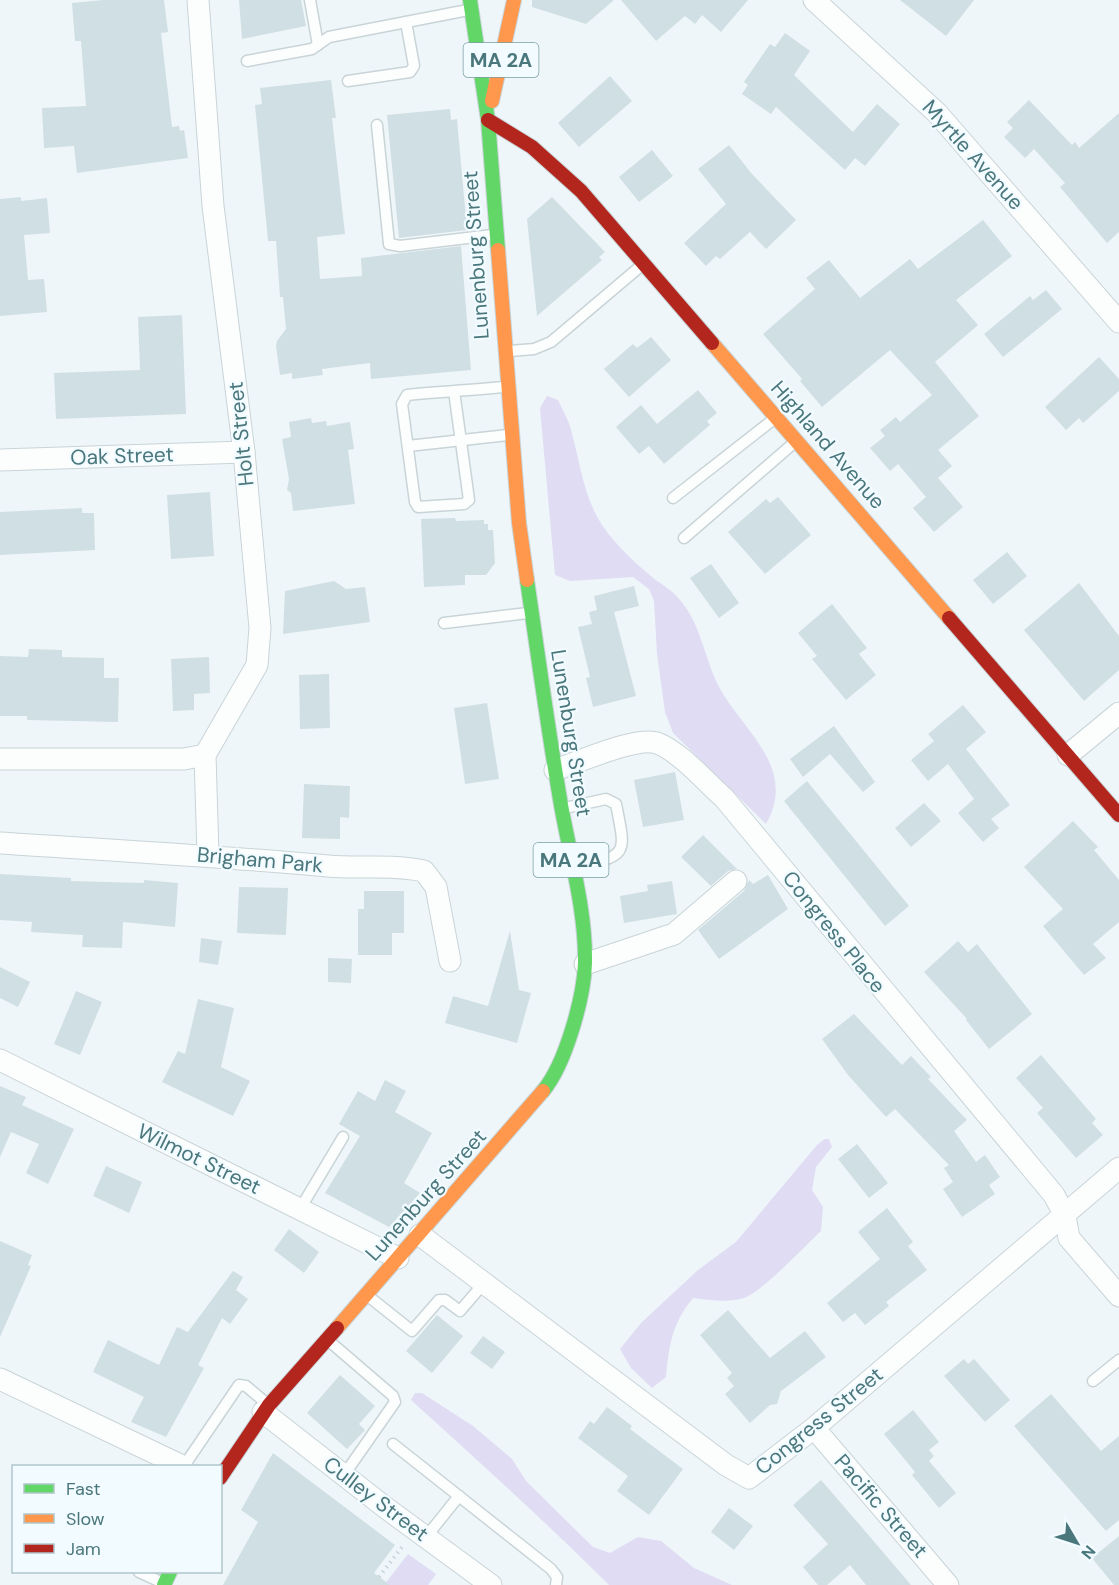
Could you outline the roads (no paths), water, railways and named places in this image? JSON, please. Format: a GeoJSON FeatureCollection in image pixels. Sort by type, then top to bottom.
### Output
{"type":"FeatureCollection","features":[{"type":"Feature","properties":{"kind":"main road","name":"Lunenburg Street"},"geometry":{"type":"LineString","coordinates":[[488,120],[514,0]]}},
{"type":"Feature","properties":{"kind":"main road","name":"Lunenburg Street"},"geometry":{"type":"LineString","coordinates":[[222,1475],[266,1408],[420,1235],[553,1079],[570,1039],[585,964],[582,916],[555,770],[519,524],[488,120],[470,5]]}},
{"type":"Feature","properties":{"kind":"main road","name":"Highland Avenue"},"geometry":{"type":"LineString","coordinates":[[488,120],[532,147],[566,178],[797,440],[1119,815]]}},
{"type":"Feature","properties":{"kind":"street","name":"Holt Street"},"geometry":{"type":"LineString","coordinates":[[198,0],[213,206],[244,452],[260,628],[260,651],[257,665],[205,755]]}},
{"type":"Feature","properties":{"kind":"street","name":"Myrtle Avenue"},"geometry":{"type":"LineString","coordinates":[[814,0],[937,113],[1119,322]]}},
{"type":"Feature","properties":{"kind":"street","name":"Oak Street"},"geometry":{"type":"LineString","coordinates":[[0,460],[244,452]]}},
{"type":"Feature","properties":{"kind":"street"},"geometry":{"type":"LineString","coordinates":[[1068,755],[1119,713]]}},
{"type":"Feature","properties":{"kind":"street","name":"Congress Place"},"geometry":{"type":"LineString","coordinates":[[555,770],[644,742],[655,742],[675,755],[724,798],[1054,1195],[1065,1216],[1069,1238],[1119,1296]]}},
{"type":"Feature","properties":{"kind":"street"},"geometry":{"type":"LineString","coordinates":[[0,759],[184,759],[205,755],[208,855]]}},
{"type":"Feature","properties":{"kind":"street","name":"Brigham Park"},"geometry":{"type":"LineString","coordinates":[[0,843],[208,855],[351,868],[410,868],[424,871],[436,886],[450,961]]}},
{"type":"Feature","properties":{"kind":"street"},"geometry":{"type":"LineString","coordinates":[[585,964],[674,934],[736,881]]}},
{"type":"Feature","properties":{"kind":"street","name":"Wilmot Street"},"geometry":{"type":"LineString","coordinates":[[0,1060],[398,1258]]}},
{"type":"Feature","properties":{"kind":"street","name":"Congress Street"},"geometry":{"type":"LineString","coordinates":[[420,1235],[726,1465],[749,1478],[814,1428],[1119,1168]]}},
{"type":"Feature","properties":{"kind":"street"},"geometry":{"type":"LineString","coordinates":[[0,1379],[179,1465]]}},
{"type":"Feature","properties":{"kind":"street","name":"Culley Street"},"geometry":{"type":"LineString","coordinates":[[266,1408],[344,1475],[491,1585]]}},
{"type":"Feature","properties":{"kind":"street","name":"Pacific Street"},"geometry":{"type":"LineString","coordinates":[[814,1428],[948,1585]]}},
{"type":"Feature","properties":{"kind":"lane"},"geometry":{"type":"LineString","coordinates":[[310,0],[318,45]]}},
{"type":"Feature","properties":{"kind":"lane"},"geometry":{"type":"LineString","coordinates":[[247,61],[312,49],[329,37],[406,22],[470,5]]}},
{"type":"Feature","properties":{"kind":"lane"},"geometry":{"type":"LineString","coordinates":[[348,81],[410,72],[414,66],[406,22]]}},
{"type":"Feature","properties":{"kind":"lane"},"geometry":{"type":"LineString","coordinates":[[377,125],[389,244],[400,246],[496,235]]}},
{"type":"Feature","properties":{"kind":"lane"},"geometry":{"type":"LineString","coordinates":[[504,351],[534,349],[551,342],[644,264]]}},
{"type":"Feature","properties":{"kind":"lane"},"geometry":{"type":"LineString","coordinates":[[454,391],[469,500],[464,504],[417,506],[402,404],[404,397],[454,391],[507,387]]}},
{"type":"Feature","properties":{"kind":"lane"},"geometry":{"type":"LineString","coordinates":[[673,498],[777,417]]}},
{"type":"Feature","properties":{"kind":"lane"},"geometry":{"type":"LineString","coordinates":[[408,446],[511,435]]}},
{"type":"Feature","properties":{"kind":"lane"},"geometry":{"type":"LineString","coordinates":[[684,538],[797,440]]}},
{"type":"Feature","properties":{"kind":"lane"},"geometry":{"type":"LineString","coordinates":[[444,623],[531,612]]}},
{"type":"Feature","properties":{"kind":"lane"},"geometry":{"type":"LineString","coordinates":[[562,808],[611,800],[616,804],[623,842],[617,856],[573,870]]}},
{"type":"Feature","properties":{"kind":"lane"},"geometry":{"type":"LineString","coordinates":[[300,1209],[343,1137]]}},
{"type":"Feature","properties":{"kind":"lane"},"geometry":{"type":"LineString","coordinates":[[366,1294],[412,1330],[439,1300],[445,1300],[460,1311],[484,1283]]}},
{"type":"Feature","properties":{"kind":"lane"},"geometry":{"type":"LineString","coordinates":[[326,1338],[395,1400],[394,1405],[344,1475]]}},
{"type":"Feature","properties":{"kind":"lane"},"geometry":{"type":"LineString","coordinates":[[1094,1381],[1119,1360]]}},
{"type":"Feature","properties":{"kind":"lane"},"geometry":{"type":"LineString","coordinates":[[184,1465],[239,1385],[246,1386],[266,1408]]}},
{"type":"Feature","properties":{"kind":"lane"},"geometry":{"type":"LineString","coordinates":[[393,1444],[556,1574],[556,1585]]}},
{"type":"Feature","properties":{"kind":"lane"},"geometry":{"type":"LineString","coordinates":[[426,1537],[459,1497]]}},
{"type":"Feature","properties":{"kind":"lane"},"geometry":{"type":"LineString","coordinates":[[142,1573],[166,1580]]}}]}
